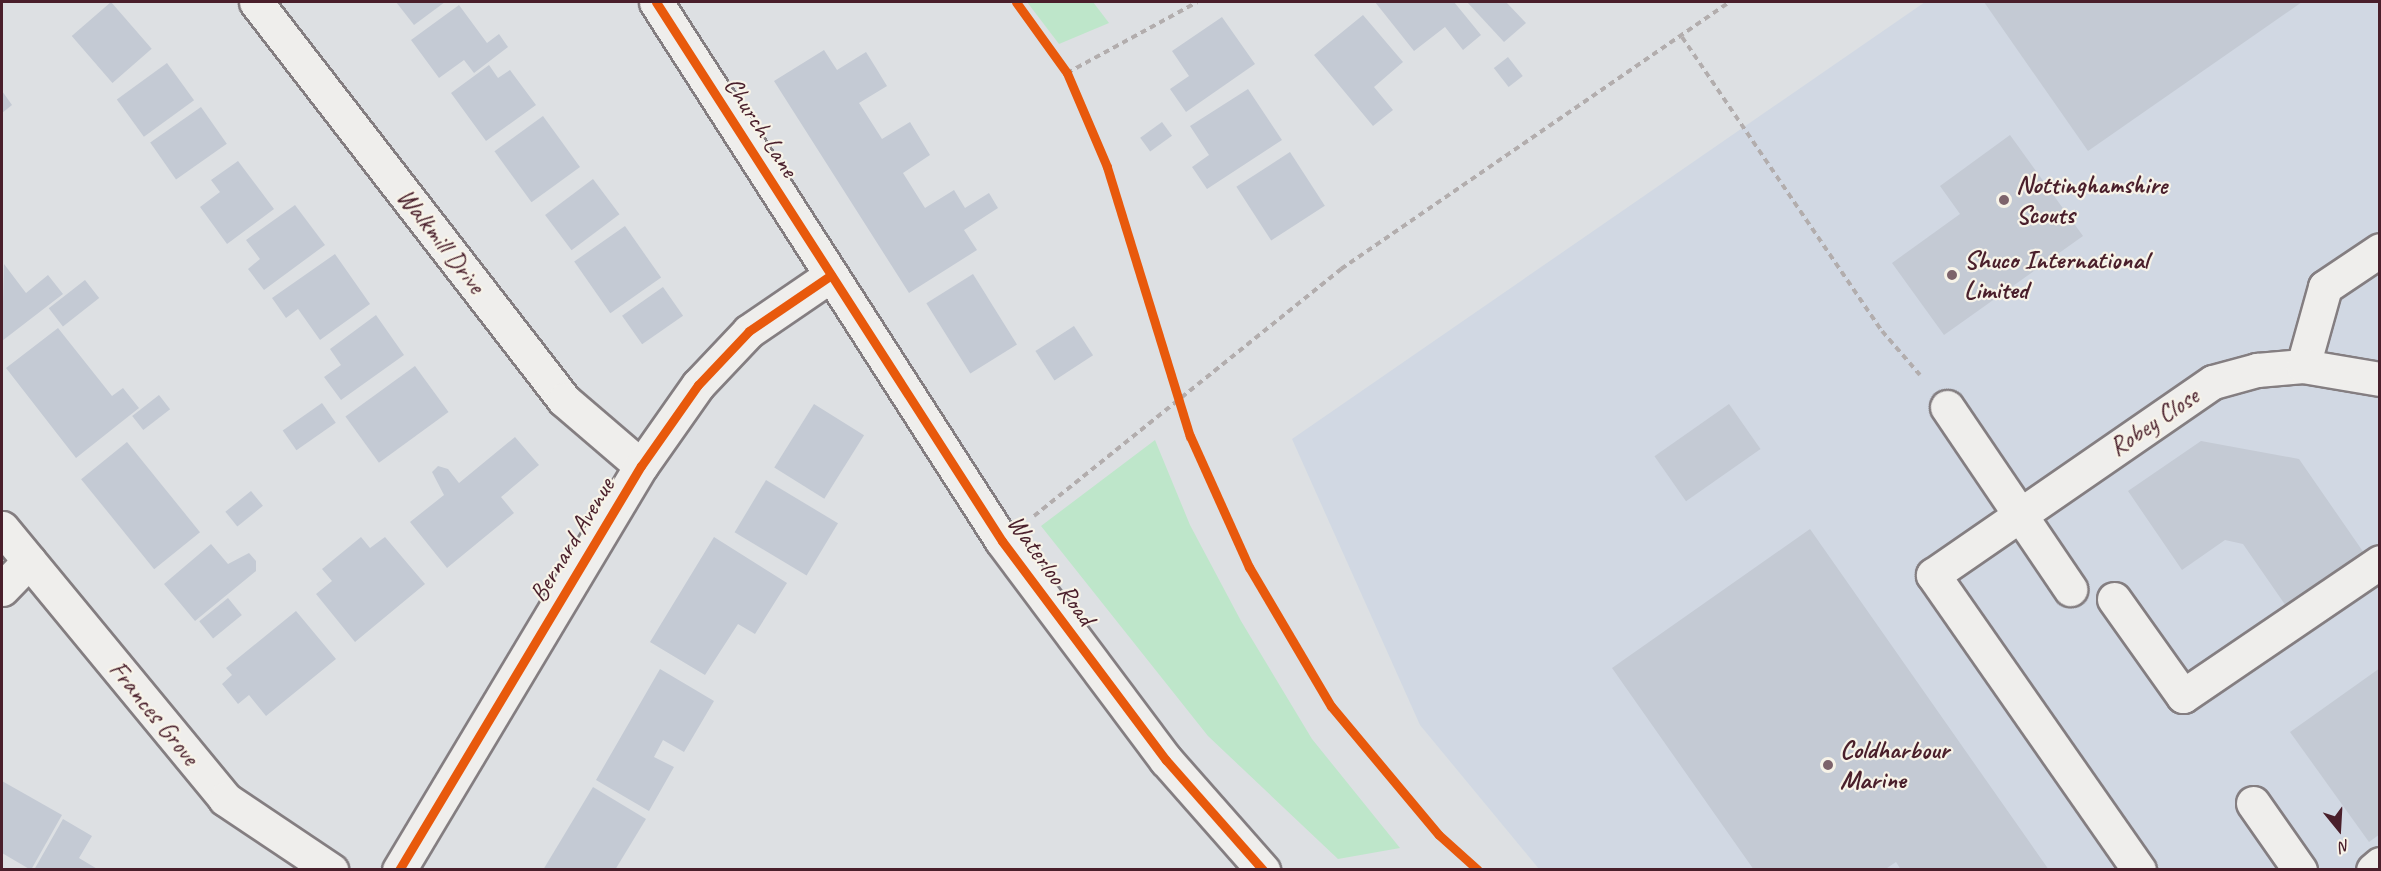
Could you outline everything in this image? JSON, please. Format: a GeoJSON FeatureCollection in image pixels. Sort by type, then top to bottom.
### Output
{"type":"FeatureCollection","features":[{"type":"Feature","properties":{"kind":"street","name":"Walkmill Drive"},"geometry":{"type":"LineString","coordinates":[[256,2],[564,400],[641,466]]}},
{"type":"Feature","properties":{"kind":"street","name":"Church Lane"},"geometry":{"type":"LineString","coordinates":[[656,2],[831,275]]}},
{"type":"Feature","properties":{"kind":"street"},"geometry":{"type":"LineString","coordinates":[[2303,366],[2325,287],[2379,250]]}},
{"type":"Feature","properties":{"kind":"street","name":"Bernard Avenue"},"geometry":{"type":"LineString","coordinates":[[399,870],[641,466],[698,385],[748,331],[831,275]]}},
{"type":"Feature","properties":{"kind":"street","name":"Waterloo Road"},"geometry":{"type":"LineString","coordinates":[[831,275],[1002,541],[1166,760],[1263,870]]}},
{"type":"Feature","properties":{"kind":"street","name":"Robey Close"},"geometry":{"type":"LineString","coordinates":[[2139,870],[1934,575],[2212,382],[2258,370],[2303,366],[2379,379]]}},
{"type":"Feature","properties":{"kind":"street"},"geometry":{"type":"LineString","coordinates":[[1947,407],[2070,589]]}},
{"type":"Feature","properties":{"kind":"street","name":"Frances Grove"},"geometry":{"type":"LineString","coordinates":[[2,528],[225,799],[331,870]]}},
{"type":"Feature","properties":{"kind":"street"},"geometry":{"type":"LineString","coordinates":[[2,589],[29,561]]}},
{"type":"Feature","properties":{"kind":"street"},"geometry":{"type":"LineString","coordinates":[[2114,599],[2183,696],[2379,562]]}},
{"type":"Feature","properties":{"kind":"street"},"geometry":{"type":"LineString","coordinates":[[2253,803],[2300,870]]}},
{"type":"Feature","properties":{"kind":"street"},"geometry":{"type":"LineString","coordinates":[[2373,870],[2379,864]]}},
{"type":"Feature","properties":{"kind":"path"},"geometry":{"type":"LineString","coordinates":[[1067,73],[1197,2]]}},
{"type":"Feature","properties":{"kind":"path"},"geometry":{"type":"LineString","coordinates":[[1002,541],[1183,403],[1341,269],[1682,38],[1730,2]]}},
{"type":"Feature","properties":{"kind":"path"},"geometry":{"type":"LineString","coordinates":[[1682,38],[1882,331],[1947,407]]}},
{"type":"Feature","properties":{"kind":"path"},"geometry":{"type":"LineString","coordinates":[[1061,64],[1072,84]]}},
{"type":"Feature","properties":{"kind":"path"},"geometry":{"type":"LineString","coordinates":[[1179,387],[1183,403]]}},
{"type":"Feature","properties":{"kind":"shaded area"},"geometry":{"type":"Polygon","coordinates":[[[1925,2],[2379,2],[2379,869],[1539,869],[1420,725],[1292,439],[1925,2]]]}},
{"type":"Feature","properties":{"kind":"green space"},"geometry":{"type":"Polygon","coordinates":[[[1027,2],[1093,2],[1109,23],[1059,44],[1027,2]]]}},
{"type":"Feature","properties":{"kind":"green space"},"geometry":{"type":"Polygon","coordinates":[[[1155,440],[1190,525],[1241,621],[1312,739],[1400,848],[1338,859],[1208,736],[1041,526],[1155,440]]]}},
{"type":"Feature","properties":{"kind":"building"},"geometry":{"type":"Polygon","coordinates":[[[111,2],[152,49],[112,83],[72,36],[111,2]]]}},
{"type":"Feature","properties":{"kind":"building"},"geometry":{"type":"Polygon","coordinates":[[[396,2],[445,2],[414,25],[396,2]]]}},
{"type":"Feature","properties":{"kind":"building"},"geometry":{"type":"Polygon","coordinates":[[[1375,2],[1454,2],[1481,35],[1463,50],[1445,27],[1414,51],[1375,2]]]}},
{"type":"Feature","properties":{"kind":"building"},"geometry":{"type":"Polygon","coordinates":[[[1467,2],[1506,2],[1526,23],[1504,42],[1467,2]]]}},
{"type":"Feature","properties":{"kind":"building"},"geometry":{"type":"Polygon","coordinates":[[[1984,2],[2302,2],[2088,151],[1984,2]]]}},
{"type":"Feature","properties":{"kind":"building"},"geometry":{"type":"Polygon","coordinates":[[[459,5],[487,43],[499,34],[508,47],[474,73],[464,60],[439,78],[411,40],[459,5]]]}},
{"type":"Feature","properties":{"kind":"building"},"geometry":{"type":"Polygon","coordinates":[[[1363,15],[1403,62],[1374,87],[1393,110],[1373,126],[1314,55],[1363,15]]]}},
{"type":"Feature","properties":{"kind":"building"},"geometry":{"type":"Polygon","coordinates":[[[1222,17],[1255,64],[1186,112],[1170,89],[1189,76],[1172,51],[1222,17]]]}},
{"type":"Feature","properties":{"kind":"building"},"geometry":{"type":"Polygon","coordinates":[[[824,50],[837,70],[866,52],[887,86],[859,103],[882,139],[910,122],[930,155],[903,173],[925,208],[954,190],[965,208],[989,193],[998,208],[964,230],[977,250],[909,293],[774,81],[824,50]]]}},
{"type":"Feature","properties":{"kind":"building"},"geometry":{"type":"Polygon","coordinates":[[[1508,57],[1523,76],[1509,87],[1494,68],[1508,57]]]}},
{"type":"Feature","properties":{"kind":"building"},"geometry":{"type":"Polygon","coordinates":[[[167,63],[194,100],[144,137],[117,99],[167,63]]]}},
{"type":"Feature","properties":{"kind":"building"},"geometry":{"type":"Polygon","coordinates":[[[489,65],[498,78],[510,70],[536,105],[486,141],[451,93],[489,65]]]}},
{"type":"Feature","properties":{"kind":"building"},"geometry":{"type":"Polygon","coordinates":[[[1248,89],[1282,140],[1207,189],[1192,167],[1209,155],[1190,126],[1248,89]]]}},
{"type":"Feature","properties":{"kind":"building"},"geometry":{"type":"Polygon","coordinates":[[[2,91],[12,105],[2,113],[2,91]]]}},
{"type":"Feature","properties":{"kind":"building"},"geometry":{"type":"Polygon","coordinates":[[[201,107],[227,144],[176,179],[150,143],[201,107]]]}},
{"type":"Feature","properties":{"kind":"building"},"geometry":{"type":"Polygon","coordinates":[[[543,116],[580,167],[531,202],[494,151],[543,116]]]}},
{"type":"Feature","properties":{"kind":"building"},"geometry":{"type":"Polygon","coordinates":[[[1162,122],[1172,136],[1150,152],[1140,138],[1162,122]]]}},
{"type":"Feature","properties":{"kind":"building"},"geometry":{"type":"Polygon","coordinates":[[[2010,135],[2083,236],[1944,335],[1892,263],[1960,214],[1940,186],[2010,135]]]}},
{"type":"Feature","properties":{"kind":"building"},"geometry":{"type":"Polygon","coordinates":[[[1290,152],[1325,206],[1271,241],[1236,187],[1290,152]]]}},
{"type":"Feature","properties":{"kind":"building"},"geometry":{"type":"Polygon","coordinates":[[[238,161],[274,209],[227,244],[200,207],[220,192],[211,180],[238,161]]]}},
{"type":"Feature","properties":{"kind":"building"},"geometry":{"type":"Polygon","coordinates":[[[593,179],[619,214],[572,250],[545,215],[593,179]]]}},
{"type":"Feature","properties":{"kind":"building"},"geometry":{"type":"Polygon","coordinates":[[[295,205],[325,245],[264,290],[248,269],[260,259],[246,240],[295,205]]]}},
{"type":"Feature","properties":{"kind":"building"},"geometry":{"type":"Polygon","coordinates":[[[625,226],[661,278],[610,313],[574,262],[625,226]]]}},
{"type":"Feature","properties":{"kind":"building"},"geometry":{"type":"Polygon","coordinates":[[[335,254],[370,304],[320,340],[298,309],[286,318],[272,298],[335,254]]]}},
{"type":"Feature","properties":{"kind":"building"},"geometry":{"type":"Polygon","coordinates":[[[4,264],[26,293],[48,275],[63,294],[2,341],[4,264]]]}},
{"type":"Feature","properties":{"kind":"building"},"geometry":{"type":"Polygon","coordinates":[[[973,274],[1017,344],[970,374],[926,303],[973,274]]]}},
{"type":"Feature","properties":{"kind":"building"},"geometry":{"type":"Polygon","coordinates":[[[85,280],[99,298],[63,326],[49,308],[85,280]]]}},
{"type":"Feature","properties":{"kind":"building"},"geometry":{"type":"Polygon","coordinates":[[[663,287],[683,316],[642,344],[622,316],[663,287]]]}},
{"type":"Feature","properties":{"kind":"building"},"geometry":{"type":"Polygon","coordinates":[[[376,315],[404,355],[341,400],[324,377],[341,365],[330,349],[376,315]]]}},
{"type":"Feature","properties":{"kind":"building"},"geometry":{"type":"Polygon","coordinates":[[[1074,326],[1093,355],[1054,380],[1035,351],[1074,326]]]}},
{"type":"Feature","properties":{"kind":"building"},"geometry":{"type":"Polygon","coordinates":[[[58,328],[112,396],[123,388],[139,408],[76,458],[6,368],[58,328]]]}},
{"type":"Feature","properties":{"kind":"building"},"geometry":{"type":"Polygon","coordinates":[[[415,366],[449,412],[379,463],[345,417],[415,366]]]}},
{"type":"Feature","properties":{"kind":"building"},"geometry":{"type":"Polygon","coordinates":[[[159,395],[170,409],[143,430],[132,416],[159,395]]]}},
{"type":"Feature","properties":{"kind":"building"},"geometry":{"type":"Polygon","coordinates":[[[322,403],[336,423],[296,450],[283,431],[322,403]]]}},
{"type":"Feature","properties":{"kind":"building"},"geometry":{"type":"Polygon","coordinates":[[[814,404],[864,435],[824,499],[774,468],[814,404]]]}},
{"type":"Feature","properties":{"kind":"building"},"geometry":{"type":"Polygon","coordinates":[[[1729,404],[1761,449],[1686,501],[1654,456],[1729,404]]]}},
{"type":"Feature","properties":{"kind":"building"},"geometry":{"type":"Polygon","coordinates":[[[515,437],[539,465],[501,497],[514,513],[447,568],[410,522],[444,495],[432,472],[438,466],[448,469],[459,483],[515,437]]]}},
{"type":"Feature","properties":{"kind":"building"},"geometry":{"type":"Polygon","coordinates":[[[2201,441],[2299,459],[2364,553],[2286,606],[2243,544],[2225,540],[2182,570],[2128,491],[2201,441]]]}},
{"type":"Feature","properties":{"kind":"building"},"geometry":{"type":"Polygon","coordinates":[[[127,442],[200,532],[154,569],[81,479],[127,442]]]}},
{"type":"Feature","properties":{"kind":"building"},"geometry":{"type":"Polygon","coordinates":[[[766,480],[838,523],[807,576],[735,532],[766,480]]]}},
{"type":"Feature","properties":{"kind":"building"},"geometry":{"type":"Polygon","coordinates":[[[251,491],[263,506],[237,527],[225,512],[251,491]]]}},
{"type":"Feature","properties":{"kind":"building","name":"Coldharbour Marine"},"geometry":{"type":"Polygon","coordinates":[[[1810,529],[2049,870],[1901,870],[1896,862],[1884,870],[1754,870],[1612,668],[1810,529]]]}},
{"type":"Feature","properties":{"kind":"building"},"geometry":{"type":"Polygon","coordinates":[[[361,537],[370,548],[385,537],[425,584],[355,642],[316,594],[332,581],[322,569],[361,537]]]}},
{"type":"Feature","properties":{"kind":"building"},"geometry":{"type":"Polygon","coordinates":[[[714,537],[787,583],[755,634],[738,624],[705,675],[650,642],[714,537]]]}},
{"type":"Feature","properties":{"kind":"building"},"geometry":{"type":"Polygon","coordinates":[[[211,544],[228,564],[249,553],[256,561],[256,571],[195,621],[164,584],[211,544]]]}},
{"type":"Feature","properties":{"kind":"building"},"geometry":{"type":"Polygon","coordinates":[[[228,598],[242,615],[213,638],[199,621],[228,598]]]}},
{"type":"Feature","properties":{"kind":"building"},"geometry":{"type":"Polygon","coordinates":[[[296,611],[336,659],[266,716],[249,695],[238,704],[222,684],[232,675],[226,668],[296,611]]]}},
{"type":"Feature","properties":{"kind":"building"},"geometry":{"type":"Polygon","coordinates":[[[2380,668],[2380,834],[2369,842],[2290,732],[2380,668]]]}},
{"type":"Feature","properties":{"kind":"building"},"geometry":{"type":"Polygon","coordinates":[[[660,669],[714,701],[684,752],[663,740],[654,757],[674,767],[649,811],[596,780],[660,669]]]}},
{"type":"Feature","properties":{"kind":"building"},"geometry":{"type":"Polygon","coordinates":[[[2,781],[62,815],[31,870],[2,853],[2,781]]]}},
{"type":"Feature","properties":{"kind":"building"},"geometry":{"type":"Polygon","coordinates":[[[593,787],[646,819],[615,870],[543,870],[593,787]]]}},
{"type":"Feature","properties":{"kind":"building"},"geometry":{"type":"Polygon","coordinates":[[[63,819],[92,836],[79,858],[99,870],[34,870],[63,819]]]}},
{"type":"Feature","properties":{"kind":"cycle path"},"geometry":{"type":"LineString","coordinates":[[656,2],[1002,541],[1166,760],[1263,870]]}},
{"type":"Feature","properties":{"kind":"cycle path"},"geometry":{"type":"LineString","coordinates":[[1016,2],[1067,73],[1107,167],[1190,436],[1249,567],[1331,706],[1439,835],[1478,870]]}},
{"type":"Feature","properties":{"kind":"cycle path"},"geometry":{"type":"LineString","coordinates":[[399,870],[641,466],[698,385],[749,331],[831,275]]}},
{"type":"Feature","properties":{"kind":"place","name":"Nottinghamshire Scouts"},"geometry":{"type":"Point","coordinates":[2004,200]}},
{"type":"Feature","properties":{"kind":"place","name":"Shuco International Limited"},"geometry":{"type":"Point","coordinates":[1952,275]}},
{"type":"Feature","properties":{"kind":"place","name":"Coldharbour Marine"},"geometry":{"type":"Point","coordinates":[1828,765]}}]}
